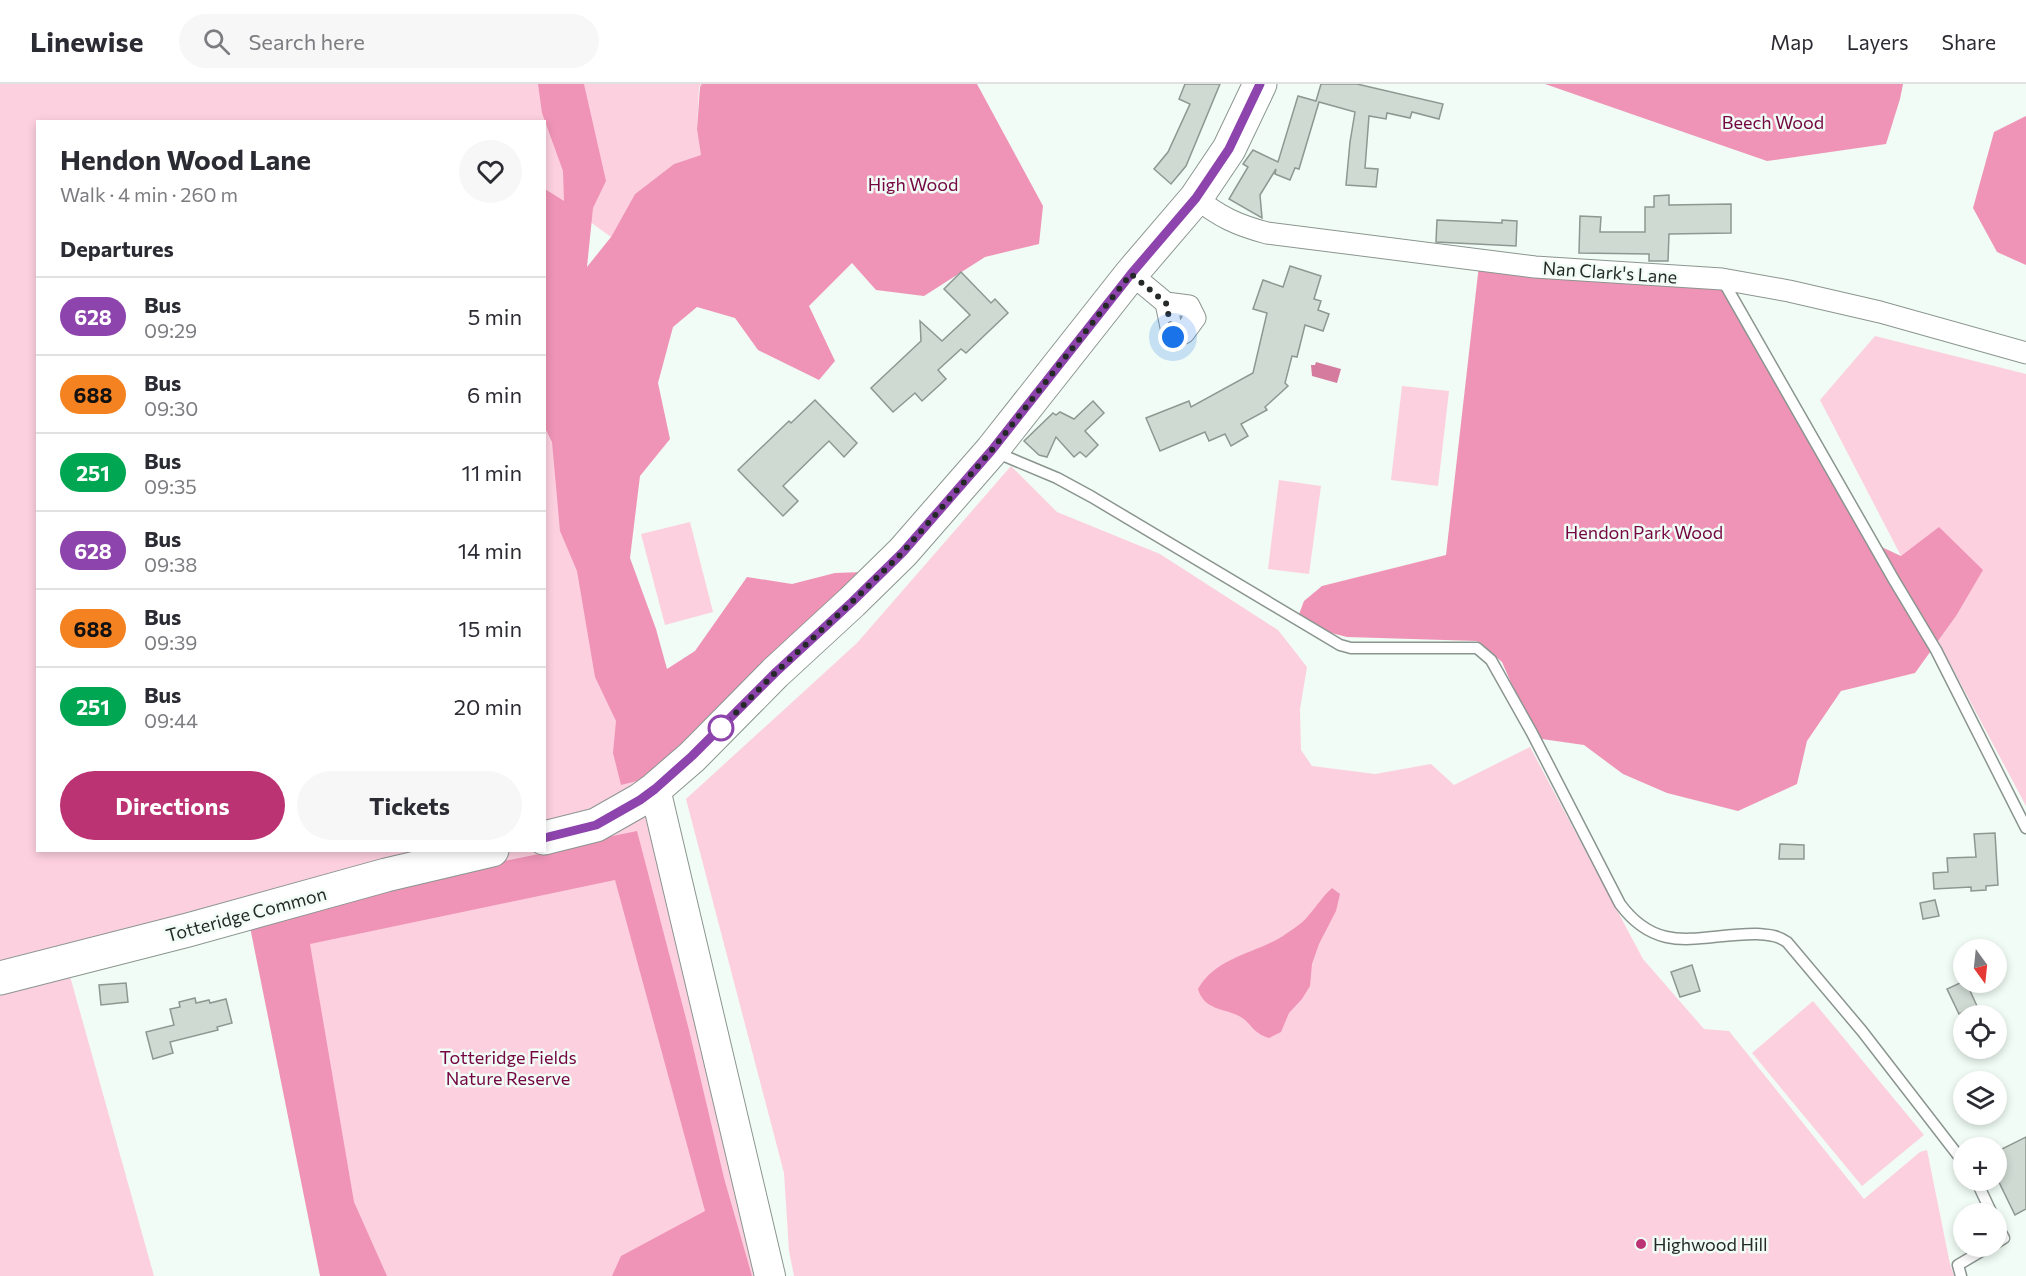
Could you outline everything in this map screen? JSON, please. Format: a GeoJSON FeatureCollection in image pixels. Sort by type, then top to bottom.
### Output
{"type":"FeatureCollection","features":[{"type":"Feature","properties":{"kind":"main road"},"geometry":{"type":"LineString","coordinates":[[546,838],[596,825],[655,789],[903,552],[992,450],[1131,274],[1196,198],[1229,149],[1260,84]]}},
{"type":"Feature","properties":{"kind":"main road"},"geometry":{"type":"LineString","coordinates":[[655,789],[770,1276]]}},
{"type":"Feature","properties":{"kind":"main road","name":"Totteridge Common"},"geometry":{"type":"LineString","coordinates":[[0,978],[66,967],[188,930],[386,875],[484,852]]}},
{"type":"Feature","properties":{"kind":"street","name":"Nan Clark's Lane"},"geometry":{"type":"LineString","coordinates":[[1196,198],[1214,212],[1239,225],[1267,233],[1535,267],[1722,279],[1790,291],[1880,312],[2026,353]]}},
{"type":"Feature","properties":{"kind":"street"},"geometry":{"type":"LineString","coordinates":[[1131,274],[1166,303]]}},
{"type":"Feature","properties":{"kind":"lane"},"geometry":{"type":"LineString","coordinates":[[1722,279],[1893,580],[1936,650],[2026,828]]}},
{"type":"Feature","properties":{"kind":"lane"},"geometry":{"type":"LineString","coordinates":[[992,450],[1057,478],[1083,492],[1340,645],[1351,648],[1477,648],[1484,653],[1491,660],[1533,733],[1620,904],[1629,915],[1639,924],[1664,937],[1681,940],[1746,934],[1779,936],[1787,942],[1863,1031],[1953,1149]]}},
{"type":"Feature","properties":{"kind":"lane"},"geometry":{"type":"LineString","coordinates":[[1960,1276],[1958,1266],[1972,1257]]}},
{"type":"Feature","properties":{"kind":"green space","name":"Totteridge Fields Nature Reserve"},"geometry":{"type":"Polygon","coordinates":[[[0,84],[702,84],[699,87],[697,129],[702,155],[674,164],[635,194],[611,237],[546,190],[546,120],[36,120],[36,852],[546,852],[546,252],[555,328],[770,1276],[344,1276],[261,911],[66,962],[154,1276],[0,1276],[0,84]]]}},
{"type":"Feature","properties":{"kind":"green space","name":"High Wood"},"geometry":{"type":"Polygon","coordinates":[[[538,84],[584,84],[606,181],[593,208],[587,267],[611,237],[635,194],[674,164],[701,155],[697,129],[702,84],[977,84],[1043,206],[1039,244],[985,257],[924,296],[876,290],[852,263],[809,306],[835,361],[819,380],[758,350],[735,318],[697,307],[673,327],[658,383],[670,439],[640,476],[630,558],[656,629],[667,669],[695,651],[747,577],[792,584],[835,573],[863,572],[661,775],[621,785],[613,753],[616,721],[595,677],[577,571],[560,531],[552,442],[546,430],[546,190],[564,201],[563,171],[542,113],[538,84]]]}},
{"type":"Feature","properties":{"kind":"green space","name":"Beech Wood"},"geometry":{"type":"Polygon","coordinates":[[[1545,84],[1903,84],[1886,144],[1767,161],[1545,84]]]}},
{"type":"Feature","properties":{"kind":"green space"},"geometry":{"type":"Polygon","coordinates":[[[2026,116],[2026,265],[1997,252],[1973,208],[1994,132],[2026,116]]]}},
{"type":"Feature","properties":{"kind":"green space","name":"Hendon Park Wood"},"geometry":{"type":"Polygon","coordinates":[[[1480,256],[1722,279],[1873,543],[1901,556],[1939,527],[1983,570],[1956,616],[1915,673],[1841,691],[1807,741],[1797,784],[1738,811],[1667,793],[1623,774],[1584,745],[1535,738],[1502,662],[1477,641],[1347,637],[1320,630],[1298,617],[1304,601],[1322,586],[1446,555],[1480,256]]]}},
{"type":"Feature","properties":{"kind":"green space"},"geometry":{"type":"Polygon","coordinates":[[[1875,336],[2026,374],[2026,806],[1938,641],[1956,616],[1901,556],[1820,400],[1875,336]]]}},
{"type":"Feature","properties":{"kind":"green space"},"geometry":{"type":"Polygon","coordinates":[[[1402,386],[1449,391],[1438,486],[1391,480],[1402,386]]]}},
{"type":"Feature","properties":{"kind":"green space"},"geometry":{"type":"Polygon","coordinates":[[[1011,466],[1057,512],[1160,554],[1278,630],[1307,667],[1300,709],[1301,750],[1312,766],[1375,774],[1431,764],[1454,785],[1530,747],[1643,959],[1704,1029],[1729,1031],[1864,1199],[1920,1152],[1927,1150],[1954,1276],[794,1276],[789,1251],[784,1173],[686,799],[857,643],[1011,466]]]}},
{"type":"Feature","properties":{"kind":"green space"},"geometry":{"type":"Polygon","coordinates":[[[1279,480],[1321,486],[1309,574],[1268,569],[1279,480]]]}},
{"type":"Feature","properties":{"kind":"green space"},"geometry":{"type":"Polygon","coordinates":[[[690,522],[713,612],[665,625],[641,534],[690,522]]]}},
{"type":"Feature","properties":{"kind":"green space"},"geometry":{"type":"Polygon","coordinates":[[[637,831],[689,1030],[724,1178],[752,1276],[612,1276],[621,1256],[705,1211],[615,880],[310,944],[354,1202],[387,1276],[320,1276],[249,922],[450,872],[637,831]]]}},
{"type":"Feature","properties":{"kind":"green space"},"geometry":{"type":"Polygon","coordinates":[[[1332,888],[1340,894],[1336,911],[1319,944],[1312,964],[1310,986],[1289,1013],[1281,1032],[1269,1038],[1263,1036],[1239,1016],[1209,1005],[1205,1001],[1198,989],[1206,978],[1225,963],[1272,942],[1293,929],[1306,919],[1332,888]]]}},
{"type":"Feature","properties":{"kind":"green space"},"geometry":{"type":"Polygon","coordinates":[[[1813,1001],[1924,1135],[1862,1186],[1752,1053],[1813,1001]]]}},
{"type":"Feature","properties":{"kind":"shaded area"},"geometry":{"type":"Polygon","coordinates":[[[1316,362],[1341,369],[1337,383],[1312,376],[1311,365],[1315,365],[1316,362]]]}},
{"type":"Feature","properties":{"kind":"building"},"geometry":{"type":"Polygon","coordinates":[[[1185,84],[1220,84],[1186,166],[1171,184],[1154,169],[1168,152],[1190,104],[1179,99],[1185,84]]]}},
{"type":"Feature","properties":{"kind":"building"},"geometry":{"type":"Polygon","coordinates":[[[1321,84],[1357,84],[1443,104],[1439,119],[1412,112],[1410,118],[1387,113],[1386,119],[1369,116],[1365,168],[1378,169],[1376,187],[1346,185],[1355,112],[1319,102],[1299,169],[1295,168],[1290,180],[1275,174],[1276,169],[1260,195],[1262,218],[1229,199],[1248,167],[1243,164],[1253,150],[1278,162],[1298,96],[1316,101],[1321,84]]]}},
{"type":"Feature","properties":{"kind":"building"},"geometry":{"type":"Polygon","coordinates":[[[1669,195],[1669,205],[1731,204],[1731,233],[1669,234],[1668,261],[1649,261],[1649,254],[1579,253],[1580,216],[1601,217],[1600,232],[1645,232],[1645,207],[1654,207],[1654,196],[1669,195]]]}},
{"type":"Feature","properties":{"kind":"building"},"geometry":{"type":"Polygon","coordinates":[[[1437,220],[1502,223],[1502,220],[1517,221],[1516,246],[1436,242],[1437,220]]]}},
{"type":"Feature","properties":{"kind":"building"},"geometry":{"type":"Polygon","coordinates":[[[1290,266],[1321,276],[1314,299],[1321,301],[1318,310],[1329,314],[1323,331],[1305,325],[1297,357],[1292,356],[1285,383],[1288,386],[1265,407],[1267,410],[1241,424],[1248,436],[1231,446],[1225,434],[1209,441],[1205,432],[1160,451],[1146,418],[1189,401],[1191,407],[1253,373],[1267,313],[1253,309],[1263,280],[1283,287],[1290,266]]]}},
{"type":"Feature","properties":{"kind":"building"},"geometry":{"type":"Polygon","coordinates":[[[961,272],[991,303],[995,299],[1008,313],[966,353],[961,349],[938,370],[946,379],[922,401],[915,393],[893,412],[871,388],[921,341],[920,321],[942,341],[970,315],[944,289],[961,272]]]}},
{"type":"Feature","properties":{"kind":"building"},"geometry":{"type":"Polygon","coordinates":[[[815,400],[857,443],[844,457],[829,441],[783,486],[798,501],[783,516],[738,470],[789,421],[791,423],[815,400]]]}},
{"type":"Feature","properties":{"kind":"building"},"geometry":{"type":"Polygon","coordinates":[[[1093,401],[1104,413],[1085,431],[1098,445],[1086,457],[1080,452],[1074,457],[1056,437],[1047,457],[1039,455],[1024,441],[1053,413],[1056,415],[1060,412],[1074,419],[1093,401]]]}},
{"type":"Feature","properties":{"kind":"building"},"geometry":{"type":"Polygon","coordinates":[[[1995,833],[1998,885],[1986,886],[1986,890],[1971,891],[1971,887],[1934,889],[1933,873],[1948,872],[1947,858],[1976,857],[1974,834],[1995,833]]]}},
{"type":"Feature","properties":{"kind":"building"},"geometry":{"type":"Polygon","coordinates":[[[1780,844],[1804,845],[1804,859],[1779,859],[1780,844]]]}},
{"type":"Feature","properties":{"kind":"building"},"geometry":{"type":"Polygon","coordinates":[[[1935,900],[1939,916],[1923,919],[1920,903],[1935,900]]]}},
{"type":"Feature","properties":{"kind":"building"},"geometry":{"type":"Polygon","coordinates":[[[1692,965],[1700,991],[1680,997],[1671,972],[1692,965]]]}},
{"type":"Feature","properties":{"kind":"building"},"geometry":{"type":"Polygon","coordinates":[[[126,983],[128,1002],[101,1005],[99,985],[126,983]]]}},
{"type":"Feature","properties":{"kind":"building"},"geometry":{"type":"Polygon","coordinates":[[[1953,986],[1953,993],[1971,993],[1977,1005],[1955,1005],[1947,989],[1953,986]]]}},
{"type":"Feature","properties":{"kind":"building"},"geometry":{"type":"Polygon","coordinates":[[[195,998],[196,1003],[209,1000],[210,1003],[226,999],[232,1023],[217,1027],[218,1030],[170,1042],[173,1053],[153,1059],[146,1032],[174,1025],[170,1009],[180,1007],[179,1002],[195,998]]]}},
{"type":"Feature","properties":{"kind":"building"},"geometry":{"type":"Polygon","coordinates":[[[2026,1137],[2026,1209],[2015,1215],[2003,1191],[2007,1191],[2007,1146],[2026,1137]]]}},
{"type":"Feature","properties":{"kind":"bus line","name":"628"},"geometry":{"type":"LineString","coordinates":[[546,838],[596,825],[655,789],[903,552],[992,450],[1131,274],[1196,198],[1229,149],[1260,84]]}},
{"type":"Feature","properties":{"kind":"place","name":"Highwood Hill"},"geometry":{"type":"Point","coordinates":[1641,1244]}},
{"type":"Feature","properties":{"kind":"route"},"geometry":{"type":"LineString","coordinates":[[721,728],[776,672],[903,552],[992,450],[1131,274],[1166,303],[1173,337]]}}]}
